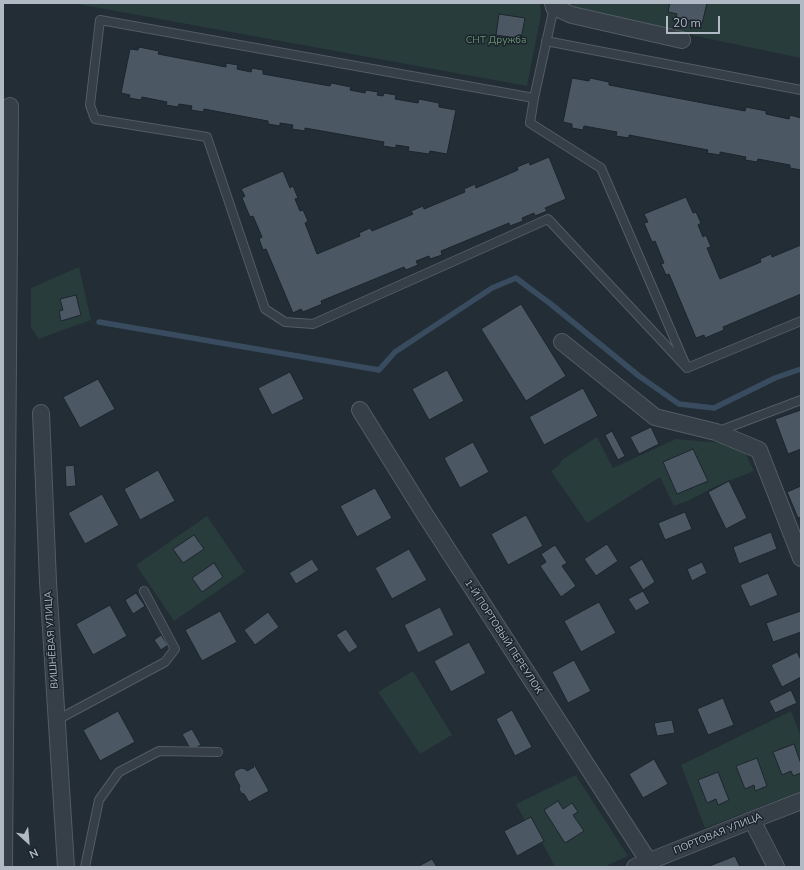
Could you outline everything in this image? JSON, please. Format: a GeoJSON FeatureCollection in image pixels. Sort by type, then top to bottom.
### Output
{"type":"FeatureCollection","features":[{"type":"Feature","properties":{"kind":"street"},"geometry":{"type":"LineString","coordinates":[[554,5],[572,15],[682,40]]}},
{"type":"Feature","properties":{"kind":"street"},"geometry":{"type":"LineString","coordinates":[[4,867],[10,106]]}},
{"type":"Feature","properties":{"kind":"street"},"geometry":{"type":"LineString","coordinates":[[562,342],[655,417],[716,432],[759,450],[801,558]]}},
{"type":"Feature","properties":{"kind":"street","name":"1-Й ПОРТОВЫЙ ПЕРЕУЛОК"},"geometry":{"type":"LineString","coordinates":[[360,410],[642,864]]}},
{"type":"Feature","properties":{"kind":"street","name":"ВИШНЁВАЯ УЛИЦА"},"geometry":{"type":"LineString","coordinates":[[41,413],[48,582],[66,867]]}},
{"type":"Feature","properties":{"kind":"street","name":"ПОРТОВАЯ УЛИЦА"},"geometry":{"type":"LineString","coordinates":[[642,864],[801,801]]}},
{"type":"Feature","properties":{"kind":"street"},"geometry":{"type":"LineString","coordinates":[[752,820],[776,867]]}},
{"type":"Feature","properties":{"kind":"lane"},"geometry":{"type":"LineString","coordinates":[[554,5],[530,123],[601,168],[687,368]]}},
{"type":"Feature","properties":{"kind":"lane"},"geometry":{"type":"LineString","coordinates":[[534,98],[100,20],[90,104],[95,119],[207,138],[265,309],[285,322],[313,324],[548,219],[687,368]]}},
{"type":"Feature","properties":{"kind":"lane"},"geometry":{"type":"LineString","coordinates":[[546,41],[801,90]]}},
{"type":"Feature","properties":{"kind":"lane"},"geometry":{"type":"LineString","coordinates":[[687,368],[801,321]]}},
{"type":"Feature","properties":{"kind":"lane"},"geometry":{"type":"LineString","coordinates":[[716,432],[801,400]]}},
{"type":"Feature","properties":{"kind":"lane"},"geometry":{"type":"LineString","coordinates":[[57,720],[165,662],[175,649],[144,591]]}},
{"type":"Feature","properties":{"kind":"lane"},"geometry":{"type":"LineString","coordinates":[[85,867],[99,800],[119,772],[159,751],[218,752]]}},
{"type":"Feature","properties":{"kind":"green space","name":"СНТ Дружба"},"geometry":{"type":"Polygon","coordinates":[[[72,3],[540,3],[541,15],[527,86],[72,3]]]}},
{"type":"Feature","properties":{"kind":"green space"},"geometry":{"type":"Polygon","coordinates":[[[573,3],[801,3],[801,58],[705,38],[575,7],[573,3]]]}},
{"type":"Feature","properties":{"kind":"green space"},"geometry":{"type":"Polygon","coordinates":[[[79,267],[91,320],[39,339],[31,328],[31,288],[79,267]]]}},
{"type":"Feature","properties":{"kind":"green space"},"geometry":{"type":"Polygon","coordinates":[[[597,437],[613,468],[676,439],[733,444],[745,452],[754,471],[716,486],[690,500],[674,506],[660,477],[587,523],[551,471],[559,465],[562,460],[597,437]]]}},
{"type":"Feature","properties":{"kind":"green space"},"geometry":{"type":"Polygon","coordinates":[[[207,516],[245,572],[174,621],[136,565],[207,516]]]}},
{"type":"Feature","properties":{"kind":"green space"},"geometry":{"type":"Polygon","coordinates":[[[413,671],[452,735],[420,754],[378,692],[413,671]]]}},
{"type":"Feature","properties":{"kind":"green space"},"geometry":{"type":"Polygon","coordinates":[[[791,711],[801,737],[801,791],[705,828],[681,765],[791,711]]]}},
{"type":"Feature","properties":{"kind":"green space"},"geometry":{"type":"Polygon","coordinates":[[[576,775],[628,856],[604,867],[555,867],[530,819],[525,821],[516,804],[576,775]]]}},
{"type":"Feature","properties":{"kind":"building"},"geometry":{"type":"Polygon","coordinates":[[[670,3],[707,3],[702,24],[676,17],[677,14],[668,12],[670,3]]]}},
{"type":"Feature","properties":{"kind":"building"},"geometry":{"type":"Polygon","coordinates":[[[499,14],[525,18],[521,39],[496,35],[499,14]]]}},
{"type":"Feature","properties":{"kind":"building"},"geometry":{"type":"Polygon","coordinates":[[[139,47],[159,51],[158,54],[226,67],[226,63],[238,65],[237,69],[251,72],[252,68],[263,70],[263,74],[330,86],[331,83],[351,87],[350,90],[365,93],[366,90],[378,92],[377,95],[383,96],[384,93],[396,95],[395,99],[418,103],[419,99],[439,103],[439,107],[456,110],[447,154],[430,151],[429,154],[408,151],[409,147],[396,145],[396,148],[383,146],[384,142],[305,128],[305,131],[292,129],[293,125],[280,123],[280,126],[268,124],[268,121],[204,109],[203,112],[191,110],[192,106],[179,104],[178,107],[166,105],[167,102],[142,97],[141,100],[129,98],[130,95],[121,93],[130,49],[138,50],[139,47]]]}},
{"type":"Feature","properties":{"kind":"building"},"geometry":{"type":"Polygon","coordinates":[[[572,78],[589,81],[590,78],[609,82],[609,85],[745,111],[746,107],[766,111],[766,114],[789,119],[790,115],[801,118],[801,170],[790,168],[790,165],[758,159],[757,162],[745,160],[746,157],[720,152],[720,155],[707,153],[708,150],[629,135],[629,138],[616,136],[617,132],[584,126],[583,130],[572,128],[572,124],[563,122],[572,78]]]}},
{"type":"Feature","properties":{"kind":"building"},"geometry":{"type":"Polygon","coordinates":[[[549,157],[566,199],[545,208],[547,211],[535,216],[534,213],[522,218],[523,221],[510,226],[509,223],[441,251],[442,255],[430,259],[429,256],[416,261],[418,265],[406,270],[404,267],[321,301],[322,304],[303,312],[301,309],[293,313],[266,249],[263,250],[259,239],[262,237],[253,216],[250,217],[242,198],[245,196],[241,189],[283,171],[290,188],[293,186],[298,198],[295,199],[300,211],[303,210],[308,221],[305,223],[317,254],[360,236],[359,233],[370,228],[372,231],[413,214],[411,211],[423,206],[424,209],[465,192],[464,189],[475,184],[476,188],[518,170],[517,167],[529,162],[530,165],[549,157]]]}},
{"type":"Feature","properties":{"kind":"building"},"geometry":{"type":"Polygon","coordinates":[[[686,197],[693,213],[696,212],[701,223],[698,225],[703,237],[706,235],[711,247],[707,248],[720,279],[761,262],[760,259],[771,254],[772,257],[801,245],[801,294],[723,327],[724,330],[705,338],[704,335],[696,338],[669,274],[666,275],[661,264],[664,263],[655,241],[652,242],[644,223],[648,222],[644,214],[686,197]]]}},
{"type":"Feature","properties":{"kind":"building"},"geometry":{"type":"Polygon","coordinates":[[[76,295],[81,315],[61,321],[59,311],[63,310],[60,299],[76,295]]]}},
{"type":"Feature","properties":{"kind":"building"},"geometry":{"type":"Polygon","coordinates":[[[521,304],[566,376],[526,401],[481,329],[521,304]]]}},
{"type":"Feature","properties":{"kind":"building"},"geometry":{"type":"Polygon","coordinates":[[[447,370],[464,401],[429,420],[412,389],[447,370]]]}},
{"type":"Feature","properties":{"kind":"building"},"geometry":{"type":"Polygon","coordinates":[[[290,372],[304,399],[272,415],[258,388],[290,372]]]}},
{"type":"Feature","properties":{"kind":"building"},"geometry":{"type":"Polygon","coordinates":[[[98,379],[115,409],[80,428],[63,397],[98,379]]]}},
{"type":"Feature","properties":{"kind":"building"},"geometry":{"type":"Polygon","coordinates":[[[583,388],[598,416],[544,445],[529,417],[583,388]]]}},
{"type":"Feature","properties":{"kind":"building"},"geometry":{"type":"Polygon","coordinates":[[[801,410],[801,449],[788,454],[775,419],[801,410]]]}},
{"type":"Feature","properties":{"kind":"building"},"geometry":{"type":"Polygon","coordinates":[[[651,427],[659,444],[639,454],[630,437],[651,427]]]}},
{"type":"Feature","properties":{"kind":"building"},"geometry":{"type":"Polygon","coordinates":[[[612,431],[625,456],[618,460],[605,435],[612,431]]]}},
{"type":"Feature","properties":{"kind":"building"},"geometry":{"type":"Polygon","coordinates":[[[473,442],[489,472],[460,488],[444,458],[473,442]]]}},
{"type":"Feature","properties":{"kind":"building"},"geometry":{"type":"Polygon","coordinates":[[[693,449],[708,481],[677,494],[663,462],[693,449]]]}},
{"type":"Feature","properties":{"kind":"building"},"geometry":{"type":"Polygon","coordinates":[[[74,465],[76,486],[66,487],[65,466],[74,465]]]}},
{"type":"Feature","properties":{"kind":"building"},"geometry":{"type":"Polygon","coordinates":[[[158,470],[175,501],[140,520],[124,489],[158,470]]]}},
{"type":"Feature","properties":{"kind":"building"},"geometry":{"type":"Polygon","coordinates":[[[729,481],[747,518],[726,529],[708,492],[729,481]]]}},
{"type":"Feature","properties":{"kind":"building"},"geometry":{"type":"Polygon","coordinates":[[[801,486],[801,517],[798,518],[787,492],[801,486]]]}},
{"type":"Feature","properties":{"kind":"building"},"geometry":{"type":"Polygon","coordinates":[[[375,488],[392,518],[357,537],[340,506],[375,488]]]}},
{"type":"Feature","properties":{"kind":"building"},"geometry":{"type":"Polygon","coordinates":[[[102,494],[119,525],[85,544],[68,513],[102,494]]]}},
{"type":"Feature","properties":{"kind":"building"},"geometry":{"type":"Polygon","coordinates":[[[685,512],[692,529],[665,540],[658,523],[685,512]]]}},
{"type":"Feature","properties":{"kind":"building"},"geometry":{"type":"Polygon","coordinates":[[[526,515],[543,546],[508,565],[491,534],[526,515]]]}},
{"type":"Feature","properties":{"kind":"building"},"geometry":{"type":"Polygon","coordinates":[[[771,532],[777,549],[739,564],[733,547],[771,532]]]}},
{"type":"Feature","properties":{"kind":"building"},"geometry":{"type":"Polygon","coordinates":[[[194,535],[204,549],[183,563],[173,549],[194,535]]]}},
{"type":"Feature","properties":{"kind":"building"},"geometry":{"type":"Polygon","coordinates":[[[607,544],[618,561],[596,576],[584,559],[607,544]]]}},
{"type":"Feature","properties":{"kind":"building"},"geometry":{"type":"Polygon","coordinates":[[[555,545],[567,563],[562,566],[576,586],[561,597],[540,566],[546,562],[541,554],[555,545]]]}},
{"type":"Feature","properties":{"kind":"building"},"geometry":{"type":"Polygon","coordinates":[[[409,549],[427,580],[392,599],[375,568],[409,549]]]}},
{"type":"Feature","properties":{"kind":"building"},"geometry":{"type":"Polygon","coordinates":[[[312,559],[319,570],[296,584],[289,573],[312,559]]]}},
{"type":"Feature","properties":{"kind":"building"},"geometry":{"type":"Polygon","coordinates":[[[642,559],[655,582],[643,590],[629,567],[642,559]]]}},
{"type":"Feature","properties":{"kind":"building"},"geometry":{"type":"Polygon","coordinates":[[[702,562],[707,573],[692,581],[687,569],[702,562]]]}},
{"type":"Feature","properties":{"kind":"building"},"geometry":{"type":"Polygon","coordinates":[[[214,563],[223,577],[202,592],[192,578],[214,563]]]}},
{"type":"Feature","properties":{"kind":"building"},"geometry":{"type":"Polygon","coordinates":[[[768,573],[778,595],[750,607],[740,585],[768,573]]]}},
{"type":"Feature","properties":{"kind":"building"},"geometry":{"type":"Polygon","coordinates":[[[643,591],[650,603],[636,611],[628,599],[643,591]]]}},
{"type":"Feature","properties":{"kind":"building"},"geometry":{"type":"Polygon","coordinates":[[[136,593],[145,606],[133,614],[125,600],[136,593]]]}},
{"type":"Feature","properties":{"kind":"building"},"geometry":{"type":"Polygon","coordinates":[[[599,602],[616,633],[581,652],[564,621],[599,602]]]}},
{"type":"Feature","properties":{"kind":"building"},"geometry":{"type":"Polygon","coordinates":[[[110,605],[127,636],[93,655],[76,624],[110,605]]]}},
{"type":"Feature","properties":{"kind":"building"},"geometry":{"type":"Polygon","coordinates":[[[440,607],[454,635],[418,653],[404,625],[440,607]]]}},
{"type":"Feature","properties":{"kind":"building"},"geometry":{"type":"Polygon","coordinates":[[[220,611],[237,642],[202,661],[185,630],[220,611]]]}},
{"type":"Feature","properties":{"kind":"building"},"geometry":{"type":"Polygon","coordinates":[[[801,611],[801,632],[773,642],[766,623],[801,611]]]}},
{"type":"Feature","properties":{"kind":"building"},"geometry":{"type":"Polygon","coordinates":[[[268,612],[279,627],[255,645],[244,630],[268,612]]]}},
{"type":"Feature","properties":{"kind":"building"},"geometry":{"type":"Polygon","coordinates":[[[346,629],[358,647],[349,653],[336,635],[346,629]]]}},
{"type":"Feature","properties":{"kind":"building"},"geometry":{"type":"Polygon","coordinates":[[[161,635],[168,645],[161,650],[154,640],[161,635]]]}},
{"type":"Feature","properties":{"kind":"building"},"geometry":{"type":"Polygon","coordinates":[[[469,642],[486,673],[451,692],[434,661],[469,642]]]}},
{"type":"Feature","properties":{"kind":"building"},"geometry":{"type":"Polygon","coordinates":[[[797,652],[801,660],[801,677],[782,687],[771,665],[797,652]]]}},
{"type":"Feature","properties":{"kind":"building"},"geometry":{"type":"Polygon","coordinates":[[[574,660],[591,691],[568,703],[552,672],[574,660]]]}},
{"type":"Feature","properties":{"kind":"building"},"geometry":{"type":"Polygon","coordinates":[[[791,690],[797,703],[775,713],[769,701],[791,690]]]}},
{"type":"Feature","properties":{"kind":"building"},"geometry":{"type":"Polygon","coordinates":[[[723,698],[734,725],[708,735],[697,709],[723,698]]]}},
{"type":"Feature","properties":{"kind":"building"},"geometry":{"type":"Polygon","coordinates":[[[512,710],[532,747],[515,756],[496,719],[512,710]]]}},
{"type":"Feature","properties":{"kind":"building"},"geometry":{"type":"Polygon","coordinates":[[[118,711],[135,742],[100,761],[83,730],[118,711]]]}},
{"type":"Feature","properties":{"kind":"building"},"geometry":{"type":"Polygon","coordinates":[[[672,720],[675,733],[657,736],[654,723],[672,720]]]}},
{"type":"Feature","properties":{"kind":"building"},"geometry":{"type":"Polygon","coordinates":[[[192,729],[201,745],[191,750],[182,734],[192,729]]]}},
{"type":"Feature","properties":{"kind":"building"},"geometry":{"type":"Polygon","coordinates":[[[794,744],[801,764],[801,773],[793,776],[791,771],[782,775],[773,752],[794,744]]]}},
{"type":"Feature","properties":{"kind":"building"},"geometry":{"type":"Polygon","coordinates":[[[757,758],[767,786],[755,791],[754,785],[745,789],[736,766],[757,758]]]}},
{"type":"Feature","properties":{"kind":"building"},"geometry":{"type":"Polygon","coordinates":[[[654,759],[668,784],[643,798],[629,774],[654,759]]]}},
{"type":"Feature","properties":{"kind":"building"},"geometry":{"type":"Polygon","coordinates":[[[253,764],[269,791],[249,802],[244,794],[241,793],[239,789],[240,786],[234,775],[235,771],[241,768],[247,771],[254,767],[253,764]]]}},
{"type":"Feature","properties":{"kind":"building"},"geometry":{"type":"Polygon","coordinates":[[[718,772],[729,800],[718,805],[716,799],[707,803],[698,780],[718,772]]]}},
{"type":"Feature","properties":{"kind":"building"},"geometry":{"type":"Polygon","coordinates":[[[558,801],[563,809],[572,803],[578,812],[573,815],[584,831],[565,843],[544,810],[558,801]]]}},
{"type":"Feature","properties":{"kind":"building"},"geometry":{"type":"Polygon","coordinates":[[[531,817],[544,841],[517,856],[504,831],[531,817]]]}},
{"type":"Feature","properties":{"kind":"building"},"geometry":{"type":"Polygon","coordinates":[[[735,856],[740,867],[707,867],[735,856]]]}},
{"type":"Feature","properties":{"kind":"building"},"geometry":{"type":"Polygon","coordinates":[[[432,859],[437,867],[417,867],[432,859]]]}},
{"type":"Feature","properties":{"kind":"waterway"},"geometry":{"type":"LineString","coordinates":[[99,322],[379,370],[395,352],[492,288],[516,278],[552,305],[639,376],[679,404],[714,408],[775,378],[801,369]]}}]}
